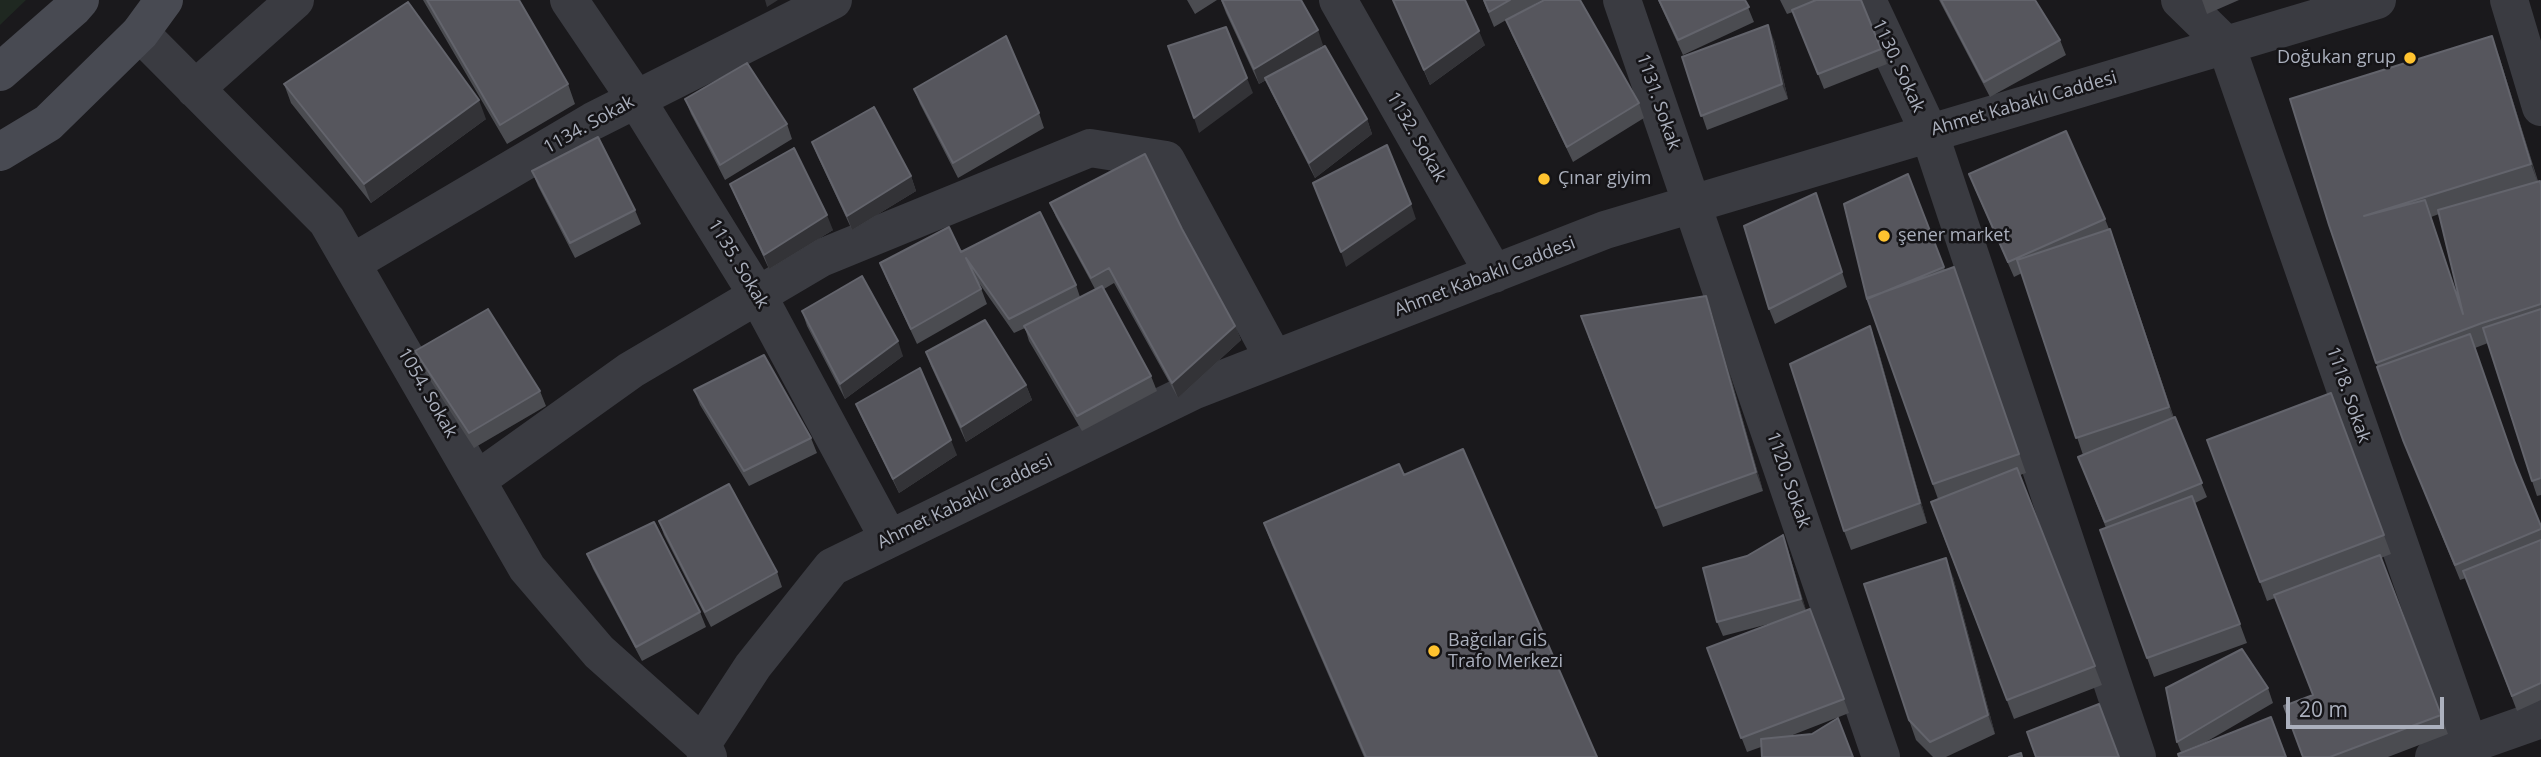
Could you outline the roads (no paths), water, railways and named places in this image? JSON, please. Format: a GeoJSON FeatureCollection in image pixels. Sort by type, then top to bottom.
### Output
{"type":"FeatureCollection","features":[{"type":"Feature","properties":{"kind":"main road"},"geometry":{"type":"LineString","coordinates":[[0,72],[80,0]]}},
{"type":"Feature","properties":{"kind":"main road"},"geometry":{"type":"LineString","coordinates":[[0,152],[48,122],[140,33],[164,0]]}},
{"type":"Feature","properties":{"kind":"street"},"geometry":{"type":"LineString","coordinates":[[195,89],[295,0]]}},
{"type":"Feature","properties":{"kind":"street","name":"1135. Sokak"},"geometry":{"type":"LineString","coordinates":[[569,0],[636,99],[758,296],[889,539]]}},
{"type":"Feature","properties":{"kind":"street","name":"1134. Sokak"},"geometry":{"type":"LineString","coordinates":[[352,263],[593,121],[833,0]]}},
{"type":"Feature","properties":{"kind":"street","name":"1132. Sokak"},"geometry":{"type":"LineString","coordinates":[[1338,0],[1493,274]]}},
{"type":"Feature","properties":{"kind":"street","name":"1131. Sokak"},"geometry":{"type":"LineString","coordinates":[[1622,0],[1694,204]]}},
{"type":"Feature","properties":{"kind":"street","name":"1130. Sokak"},"geometry":{"type":"LineString","coordinates":[[1867,0],[1929,132],[2137,757]]}},
{"type":"Feature","properties":{"kind":"street"},"geometry":{"type":"LineString","coordinates":[[2180,0],[2226,45]]}},
{"type":"Feature","properties":{"kind":"street","name":"Ahmet Kabaklı Caddesi"},"geometry":{"type":"LineString","coordinates":[[705,750],[753,666],[832,567],[1195,390],[1605,230],[2377,0]]}},
{"type":"Feature","properties":{"kind":"street"},"geometry":{"type":"LineString","coordinates":[[2509,0],[2541,107]]}},
{"type":"Feature","properties":{"kind":"street","name":"1054. Sokak"},"geometry":{"type":"LineString","coordinates":[[140,33],[327,221],[527,568],[599,652],[705,750]]}},
{"type":"Feature","properties":{"kind":"street","name":"1118. Sokak"},"geometry":{"type":"LineString","coordinates":[[2226,45],[2469,745]]}},
{"type":"Feature","properties":{"kind":"street"},"geometry":{"type":"LineString","coordinates":[[477,480],[631,370],[821,258],[1090,148],[1166,160],[1275,359]]}},
{"type":"Feature","properties":{"kind":"street","name":"1120. Sokak"},"geometry":{"type":"LineString","coordinates":[[1694,204],[1881,757]]}},
{"type":"Feature","properties":{"kind":"street"},"geometry":{"type":"LineString","coordinates":[[2434,757],[2540,723]]}},
{"type":"Feature","properties":{"kind":"place","name":"Doğukan grup"},"geometry":{"type":"Point","coordinates":[2410,58]}},
{"type":"Feature","properties":{"kind":"place","name":"Çınar giyim"},"geometry":{"type":"Point","coordinates":[1544,179]}},
{"type":"Feature","properties":{"kind":"place","name":"şener market"},"geometry":{"type":"Point","coordinates":[1884,236]}},
{"type":"Feature","properties":{"kind":"place","name":"Bağcılar GİS Trafo Merkezi"},"geometry":{"type":"Point","coordinates":[1434,651]}}]}
